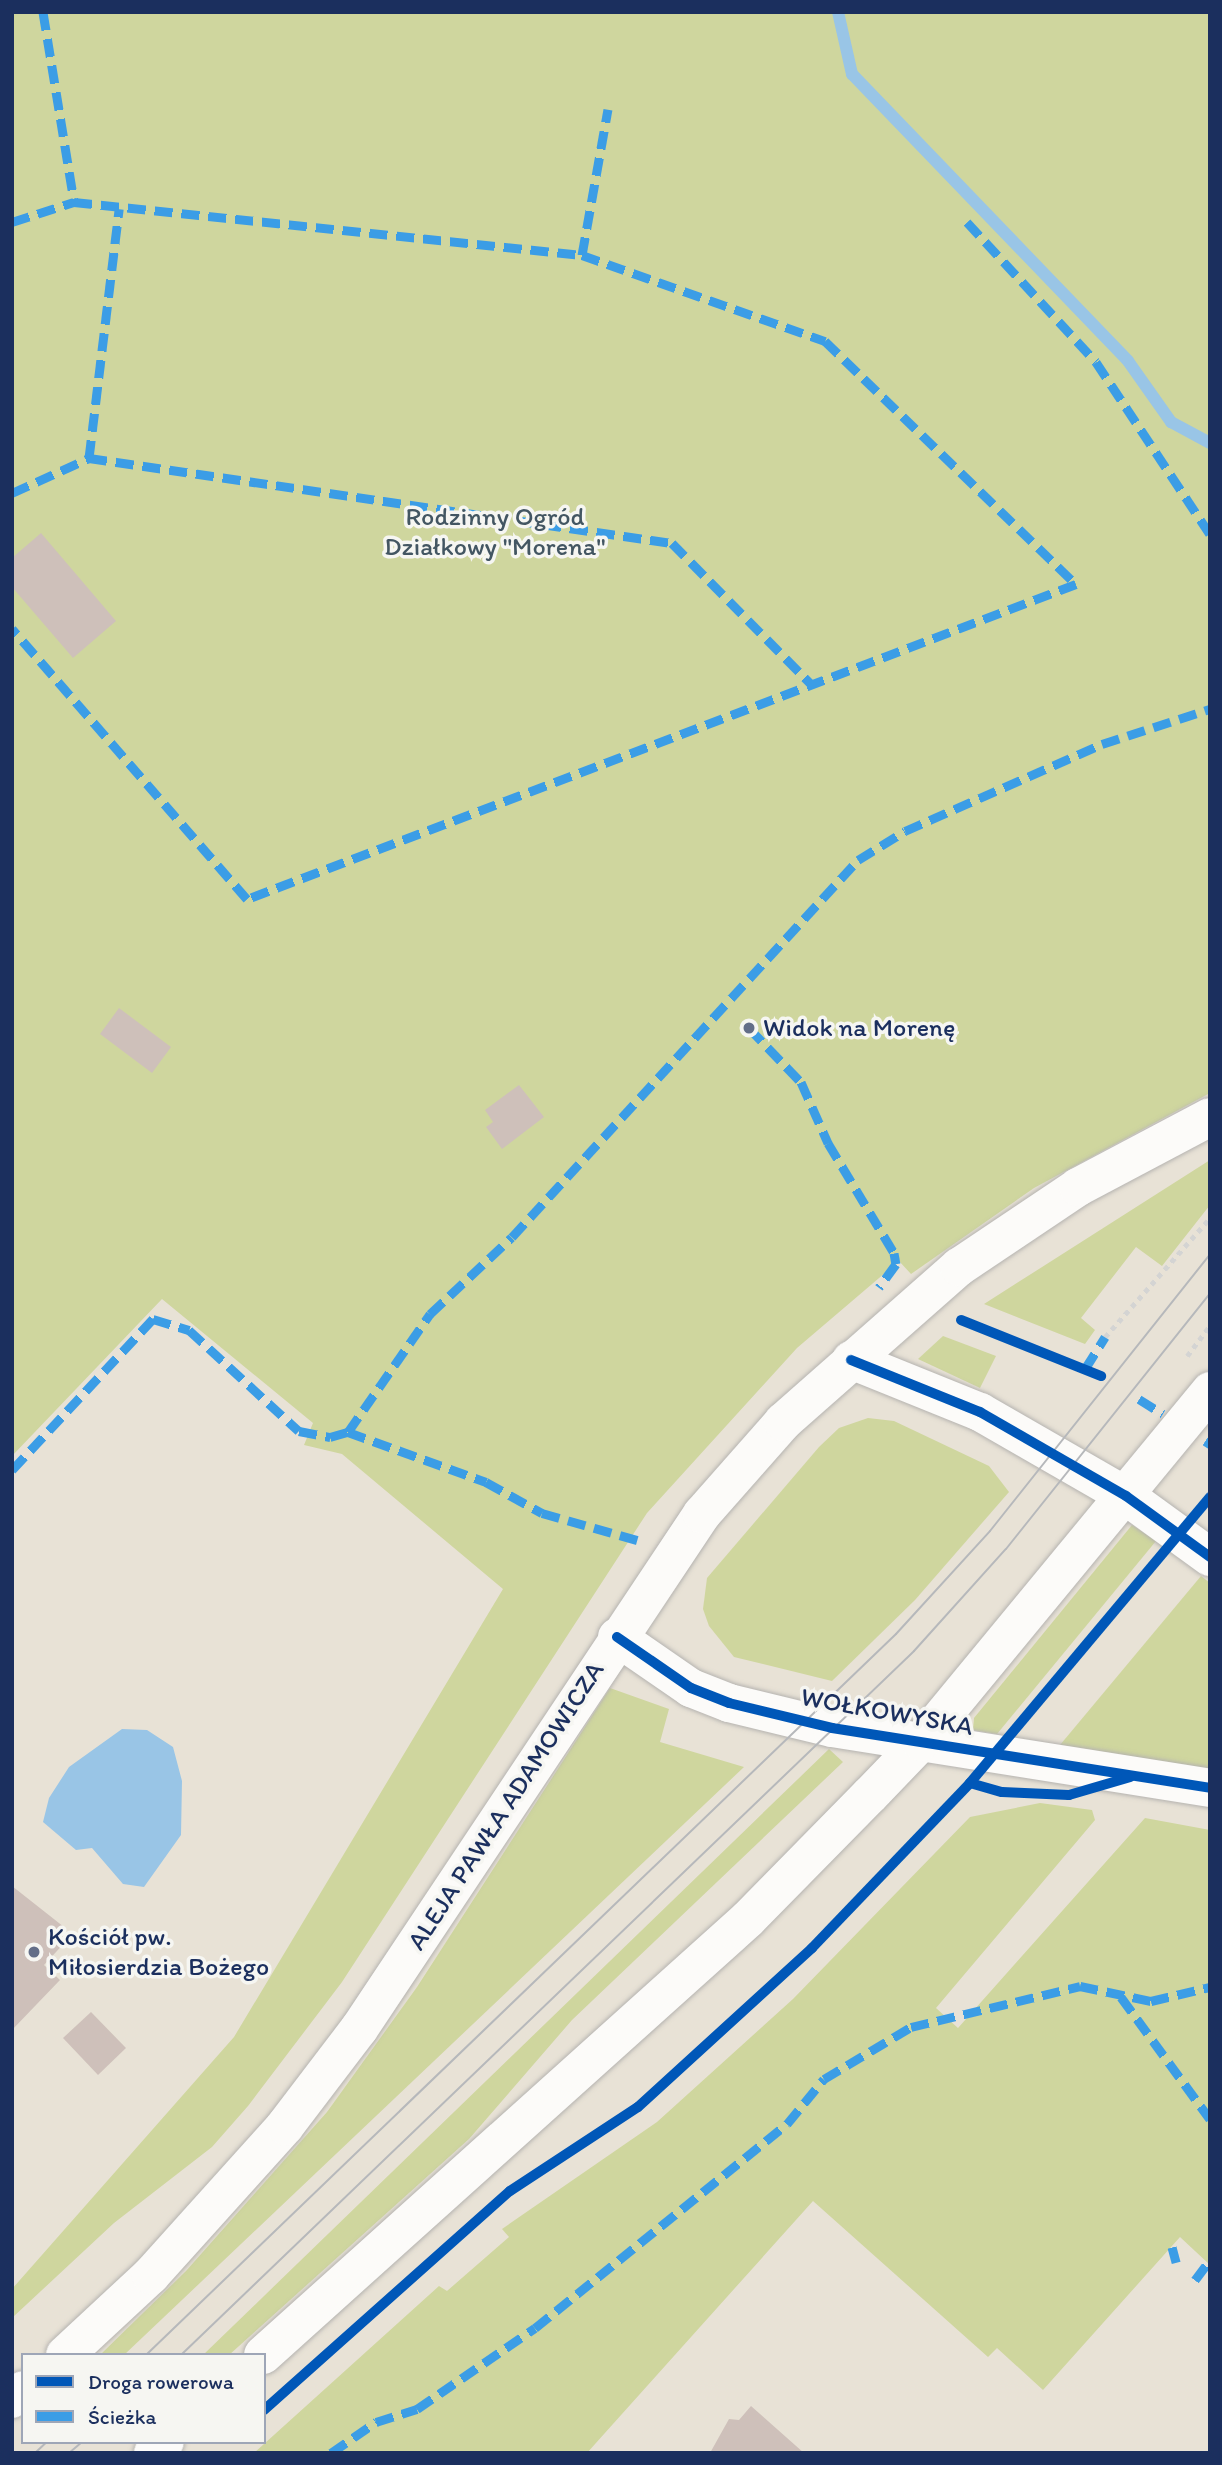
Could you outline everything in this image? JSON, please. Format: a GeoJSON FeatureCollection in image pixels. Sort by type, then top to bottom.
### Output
{"type":"FeatureCollection","features":[{"type":"Feature","properties":{"kind":"main road","name":"ALEJA PAWŁA ADAMOWICZA"},"geometry":{"type":"LineString","coordinates":[[67,2353],[150,2275],[285,2126],[359,2029],[617,1637],[702,1514],[783,1422],[959,1267],[1078,1187],[1210,1117]]}},
{"type":"Feature","properties":{"kind":"main road"},"geometry":{"type":"LineString","coordinates":[[851,1360],[980,1412],[1126,1496],[1210,1557]]}},
{"type":"Feature","properties":{"kind":"main road"},"geometry":{"type":"LineString","coordinates":[[265,2353],[748,1919],[921,1742],[1210,1391]]}},
{"type":"Feature","properties":{"kind":"main road","name":"WOŁKOWYSKA"},"geometry":{"type":"LineString","coordinates":[[617,1637],[691,1688],[729,1703],[921,1742],[1210,1788]]}},
{"type":"Feature","properties":{"kind":"path"},"geometry":{"type":"LineString","coordinates":[[1105,1337],[1210,1218]]}},
{"type":"Feature","properties":{"kind":"green space","name":"Rodzinny Ogród Działkowy \"Morena\""},"geometry":{"type":"Polygon","coordinates":[[[12,12],[1210,12],[1210,1093],[1034,1188],[911,1274],[899,1261],[797,1348],[647,1513],[342,1982],[248,2106],[212,2147],[114,2223],[12,2318],[12,2289],[234,2037],[503,1589],[342,1454],[304,1445],[313,1423],[162,1299],[12,1456],[12,12]]]}},
{"type":"Feature","properties":{"kind":"green space"},"geometry":{"type":"Polygon","coordinates":[[[1210,1160],[1210,1205],[1162,1266],[1136,1247],[1081,1318],[1095,1330],[1085,1344],[984,1304],[1210,1160]]]}},
{"type":"Feature","properties":{"kind":"green space"},"geometry":{"type":"Polygon","coordinates":[[[943,1336],[996,1356],[980,1388],[918,1359],[943,1336]]]}},
{"type":"Feature","properties":{"kind":"green space"},"geometry":{"type":"Polygon","coordinates":[[[868,1418],[894,1421],[989,1466],[1009,1492],[915,1600],[832,1681],[734,1657],[709,1626],[703,1609],[707,1578],[819,1447],[839,1428],[868,1418]]]}},
{"type":"Feature","properties":{"kind":"green space"},"geometry":{"type":"Polygon","coordinates":[[[1132,1525],[1156,1541],[997,1734],[973,1730],[974,1718],[1132,1525]]]}},
{"type":"Feature","properties":{"kind":"green space"},"geometry":{"type":"Polygon","coordinates":[[[1201,1576],[1210,1583],[1210,1769],[1060,1745],[1201,1576]]]}},
{"type":"Feature","properties":{"kind":"green space"},"geometry":{"type":"Polygon","coordinates":[[[610,1688],[669,1709],[660,1742],[744,1767],[126,2353],[102,2353],[186,2271],[327,2112],[417,1987],[610,1688]]]}},
{"type":"Feature","properties":{"kind":"green space"},"geometry":{"type":"Polygon","coordinates":[[[829,1749],[843,1762],[572,2020],[469,2139],[231,2353],[205,2353],[829,1749]]]}},
{"type":"Feature","properties":{"kind":"green space"},"geometry":{"type":"Polygon","coordinates":[[[1040,1803],[1092,1810],[1095,1820],[936,2008],[958,2028],[1145,1818],[1210,1830],[1210,2265],[1180,2237],[1043,2390],[997,2348],[988,2357],[813,2201],[587,2453],[254,2453],[439,2286],[447,2291],[509,2237],[502,2229],[657,2122],[793,1999],[970,1817],[1040,1803]]]}},
{"type":"Feature","properties":{"kind":"water"},"geometry":{"type":"Polygon","coordinates":[[[122,1729],[147,1730],[173,1747],[182,1781],[181,1835],[144,1887],[123,1884],[92,1848],[76,1850],[43,1822],[49,1798],[69,1767],[122,1729]]]}},
{"type":"Feature","properties":{"kind":"building"},"geometry":{"type":"Polygon","coordinates":[[[41,533],[116,621],[73,658],[12,587],[12,558],[41,533]]]}},
{"type":"Feature","properties":{"kind":"building"},"geometry":{"type":"Polygon","coordinates":[[[119,1008],[171,1047],[152,1073],[100,1034],[119,1008]]]}},
{"type":"Feature","properties":{"kind":"building"},"geometry":{"type":"Polygon","coordinates":[[[519,1085],[544,1117],[502,1149],[486,1127],[493,1122],[485,1110],[519,1085]]]}},
{"type":"Feature","properties":{"kind":"building","name":"Kościół pw. Miłosierdzia Bożego"},"geometry":{"type":"Polygon","coordinates":[[[12,1886],[64,1927],[60,1931],[68,1939],[44,1965],[60,1980],[12,2030],[12,1886]]]}},
{"type":"Feature","properties":{"kind":"building"},"geometry":{"type":"Polygon","coordinates":[[[91,2012],[126,2048],[98,2075],[63,2038],[91,2012]]]}},
{"type":"Feature","properties":{"kind":"building"},"geometry":{"type":"Polygon","coordinates":[[[751,2406],[804,2453],[710,2453],[729,2419],[739,2420],[751,2406]]]}},
{"type":"Feature","properties":{"kind":"waterway"},"geometry":{"type":"LineString","coordinates":[[838,12],[852,74],[1128,361],[1171,422],[1210,443]]}},
{"type":"Feature","properties":{"kind":"tram line"},"geometry":{"type":"LineString","coordinates":[[148,2353],[896,1634],[990,1531],[1210,1254]]}},
{"type":"Feature","properties":{"kind":"tram line"},"geometry":{"type":"LineString","coordinates":[[183,2353],[914,1651],[1006,1549],[1210,1293]]}},
{"type":"Feature","properties":{"kind":"tram line"},"geometry":{"type":"LineString","coordinates":[[35,2453],[45,2444]]}},
{"type":"Feature","properties":{"kind":"tram line"},"geometry":{"type":"LineString","coordinates":[[69,2453],[80,2444]]}},
{"type":"Feature","properties":{"kind":"marked path"},"geometry":{"type":"LineString","coordinates":[[43,12],[74,202]]}},
{"type":"Feature","properties":{"kind":"marked path"},"geometry":{"type":"LineString","coordinates":[[582,255],[608,109]]}},
{"type":"Feature","properties":{"kind":"marked path"},"geometry":{"type":"LineString","coordinates":[[12,222],[74,202],[582,255],[825,341],[1076,584],[247,899],[12,629]]}},
{"type":"Feature","properties":{"kind":"marked path"},"geometry":{"type":"LineString","coordinates":[[12,493],[89,458],[119,209]]}},
{"type":"Feature","properties":{"kind":"marked path"},"geometry":{"type":"LineString","coordinates":[[967,222],[1096,362],[1210,534]]}},
{"type":"Feature","properties":{"kind":"marked path"},"geometry":{"type":"LineString","coordinates":[[89,458],[672,543],[812,685]]}},
{"type":"Feature","properties":{"kind":"marked path"},"geometry":{"type":"LineString","coordinates":[[348,1432],[430,1314],[512,1237],[858,860],[905,831],[1102,744],[1210,709]]}},
{"type":"Feature","properties":{"kind":"marked path"},"geometry":{"type":"LineString","coordinates":[[749,1028],[801,1082],[828,1143],[894,1253],[896,1264],[879,1287]]}},
{"type":"Feature","properties":{"kind":"marked path"},"geometry":{"type":"LineString","coordinates":[[12,1470],[153,1319],[189,1330],[299,1431],[330,1437],[348,1432],[486,1482],[542,1513],[640,1541]]}},
{"type":"Feature","properties":{"kind":"marked path"},"geometry":{"type":"LineString","coordinates":[[1085,1369],[1105,1337]]}},
{"type":"Feature","properties":{"kind":"marked path"},"geometry":{"type":"LineString","coordinates":[[1139,1399],[1163,1414]]}},
{"type":"Feature","properties":{"kind":"marked path"},"geometry":{"type":"LineString","coordinates":[[1205,1441],[1210,1444]]}},
{"type":"Feature","properties":{"kind":"marked path"},"geometry":{"type":"LineString","coordinates":[[331,2453],[376,2422],[417,2409],[535,2328],[787,2124],[824,2079],[911,2027],[1080,1986],[1151,2001],[1210,1987]]}},
{"type":"Feature","properties":{"kind":"marked path"},"geometry":{"type":"LineString","coordinates":[[1121,1997],[1210,2119]]}},
{"type":"Feature","properties":{"kind":"marked path"},"geometry":{"type":"LineString","coordinates":[[1172,2247],[1176,2262]]}},
{"type":"Feature","properties":{"kind":"marked path"},"geometry":{"type":"LineString","coordinates":[[1195,2280],[1210,2260]]}},
{"type":"Feature","properties":{"kind":"cycle path"},"geometry":{"type":"LineString","coordinates":[[961,1320],[1101,1376]]}},
{"type":"Feature","properties":{"kind":"cycle path"},"geometry":{"type":"LineString","coordinates":[[851,1360],[980,1412],[1126,1496],[1210,1557]]}},
{"type":"Feature","properties":{"kind":"cycle path"},"geometry":{"type":"LineString","coordinates":[[266,2408],[510,2191],[638,2107],[812,1948],[970,1783],[1210,1497]]}},
{"type":"Feature","properties":{"kind":"cycle path"},"geometry":{"type":"LineString","coordinates":[[617,1637],[691,1688],[729,1703],[832,1728],[1210,1788]]}},
{"type":"Feature","properties":{"kind":"cycle path"},"geometry":{"type":"LineString","coordinates":[[970,1783],[1002,1792],[1069,1795],[1130,1777]]}},
{"type":"Feature","properties":{"kind":"place","name":"Widok na Morenę"},"geometry":{"type":"Point","coordinates":[749,1028]}},
{"type":"Feature","properties":{"kind":"place","name":"Kościół pw. Miłosierdzia Bożego"},"geometry":{"type":"Point","coordinates":[34,1952]}}]}
